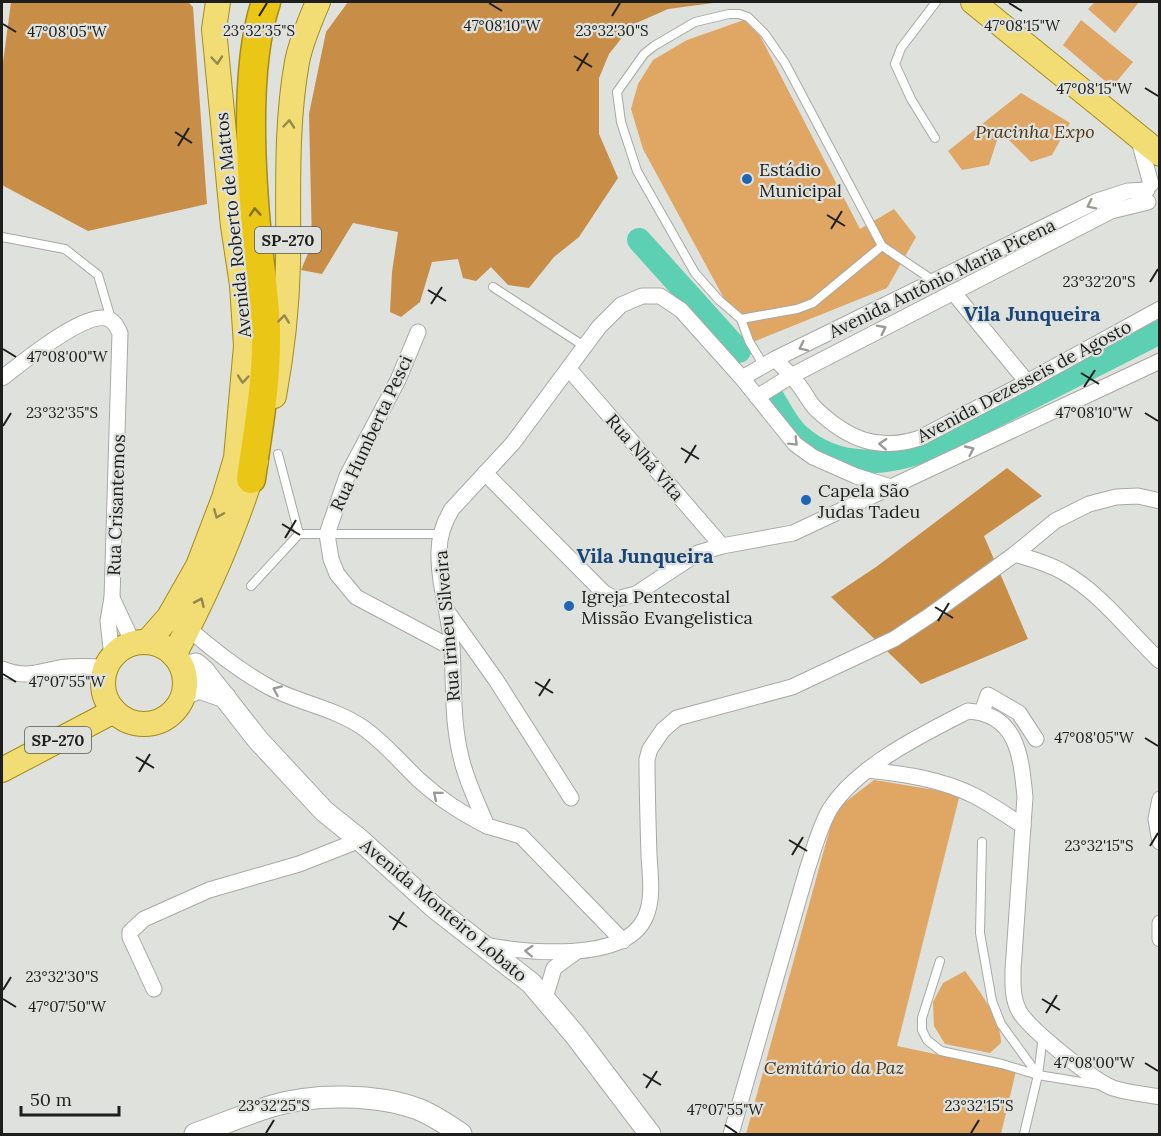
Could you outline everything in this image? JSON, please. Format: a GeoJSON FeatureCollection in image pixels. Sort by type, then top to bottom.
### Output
{"type":"FeatureCollection","features":[{"type":"Feature","properties":{"kind":"highway"},"geometry":{"type":"LineString","coordinates":[[251,479],[266,342],[255,213],[252,118],[254,68],[260,19],[266,2]]}},
{"type":"Feature","properties":{"kind":"main road","name":"Avenida Roberto de Mattos"},"geometry":{"type":"LineString","coordinates":[[140,642],[169,617],[198,566],[224,498],[236,458],[246,346],[242,285],[228,183],[214,29],[218,2]]}},
{"type":"Feature","properties":{"kind":"main road","name":"Avenida Roberto de Mattos"},"geometry":{"type":"LineString","coordinates":[[251,479],[273,405],[280,362],[288,265],[288,128],[297,61],[318,2]]}},
{"type":"Feature","properties":{"kind":"main road"},"geometry":{"type":"LineString","coordinates":[[973,2],[1160,154]]}},
{"type":"Feature","properties":{"kind":"main road","name":"SP-270"},"geometry":{"type":"LineString","coordinates":[[178,661],[189,628],[236,521],[251,479]]}},
{"type":"Feature","properties":{"kind":"main road"},"geometry":{"type":"LineString","coordinates":[[140,642],[163,647],[178,661],[185,685],[183,695],[177,707],[166,717],[153,723],[139,723],[126,719],[114,711],[106,698],[103,682],[109,662],[121,649],[140,642]]}},
{"type":"Feature","properties":{"kind":"main road","name":"SP-270"},"geometry":{"type":"LineString","coordinates":[[2,770],[114,711]]}},
{"type":"Feature","properties":{"kind":"street"},"geometry":{"type":"LineString","coordinates":[[1138,137],[1153,193]]}},
{"type":"Feature","properties":{"kind":"street","name":"Avenida Antônio Maria Picena"},"geometry":{"type":"LineString","coordinates":[[742,378],[770,362],[1097,201],[1128,191],[1153,193]]}},
{"type":"Feature","properties":{"kind":"street","name":"Avenida Antônio Maria Picena"},"geometry":{"type":"LineString","coordinates":[[757,397],[791,376],[1110,211],[1153,193]]}},
{"type":"Feature","properties":{"kind":"street"},"geometry":{"type":"LineString","coordinates":[[953,292],[1028,382]]}},
{"type":"Feature","properties":{"kind":"street","name":"Rua Irineu Silveira"},"geometry":{"type":"LineString","coordinates":[[487,826],[460,758],[452,689],[452,648],[439,565],[442,534],[446,519],[452,509],[513,443],[599,327],[621,304],[642,296],[660,296],[681,310],[757,397]]}},
{"type":"Feature","properties":{"kind":"street","name":"Avenida Dezesseis de Agosto"},"geometry":{"type":"LineString","coordinates":[[770,362],[791,376],[815,409],[859,439],[877,444],[904,443],[920,438],[1028,382],[1160,309]]}},
{"type":"Feature","properties":{"kind":"street"},"geometry":{"type":"LineString","coordinates":[[2,378],[75,325],[93,318],[107,318],[112,321]]}},
{"type":"Feature","properties":{"kind":"street","name":"Rua Crisantemos"},"geometry":{"type":"LineString","coordinates":[[109,662],[108,621],[112,598],[120,377],[120,333],[112,321]]}},
{"type":"Feature","properties":{"kind":"street","name":"Rua Humberta Pesci"},"geometry":{"type":"LineString","coordinates":[[418,333],[399,380],[347,476],[327,534],[331,559],[337,574],[356,597],[452,648]]}},
{"type":"Feature","properties":{"kind":"street","name":"Avenida Dezesseis de Agosto"},"geometry":{"type":"LineString","coordinates":[[485,473],[604,593],[616,599],[636,594],[698,553],[722,546],[793,533],[1160,361]]}},
{"type":"Feature","properties":{"kind":"street","name":"Rua Nhá Vita"},"geometry":{"type":"LineString","coordinates":[[569,369],[722,546]]}},
{"type":"Feature","properties":{"kind":"street"},"geometry":{"type":"LineString","coordinates":[[757,397],[795,444],[813,458],[856,476],[891,487]]}},
{"type":"Feature","properties":{"kind":"street"},"geometry":{"type":"LineString","coordinates":[[483,945],[514,950],[576,952],[623,941],[636,930],[645,919],[649,904],[647,759],[650,748],[669,723],[700,710],[792,687],[885,644],[930,616],[1015,554],[1055,520],[1089,504],[1116,497],[1138,496],[1160,501]]}},
{"type":"Feature","properties":{"kind":"street"},"geometry":{"type":"LineString","coordinates":[[1015,554],[1062,571],[1081,583],[1109,608],[1160,661]]}},
{"type":"Feature","properties":{"kind":"street","name":"Rua Crisantemos"},"geometry":{"type":"LineString","coordinates":[[112,598],[140,642]]}},
{"type":"Feature","properties":{"kind":"street"},"geometry":{"type":"LineString","coordinates":[[447,611],[496,680],[571,798]]}},
{"type":"Feature","properties":{"kind":"street"},"geometry":{"type":"LineString","coordinates":[[189,628],[210,648],[270,688],[339,715],[360,726],[393,752],[417,778],[454,810],[487,826],[521,836],[623,941]]}},
{"type":"Feature","properties":{"kind":"street","name":"Avenida Monteiro Lobato"},"geometry":{"type":"LineString","coordinates":[[178,661],[196,664],[204,671],[258,740],[324,811],[360,840],[435,908],[531,983],[650,1134]]}},
{"type":"Feature","properties":{"kind":"street"},"geometry":{"type":"LineString","coordinates":[[2,669],[15,674],[34,674],[66,667],[109,662]]}},
{"type":"Feature","properties":{"kind":"street"},"geometry":{"type":"LineString","coordinates":[[183,695],[200,688],[225,697]]}},
{"type":"Feature","properties":{"kind":"street"},"geometry":{"type":"LineString","coordinates":[[982,712],[988,695],[1019,713],[1036,739]]}},
{"type":"Feature","properties":{"kind":"street"},"geometry":{"type":"LineString","coordinates":[[731,1134],[819,831],[831,809],[846,789],[867,770],[968,711],[982,712],[1009,730],[1016,745],[1025,797],[1013,970],[1014,995],[1020,1012],[1043,1036],[1113,1088],[1160,1097]]}},
{"type":"Feature","properties":{"kind":"street"},"geometry":{"type":"LineString","coordinates":[[867,770],[938,781],[975,796],[1023,826]]}},
{"type":"Feature","properties":{"kind":"street"},"geometry":{"type":"LineString","coordinates":[[1160,799],[1156,819],[1160,842]]}},
{"type":"Feature","properties":{"kind":"street"},"geometry":{"type":"LineString","coordinates":[[154,989],[130,937],[130,932],[135,925],[209,890],[299,864],[360,840]]}},
{"type":"Feature","properties":{"kind":"street"},"geometry":{"type":"LineString","coordinates":[[1160,923],[1160,939]]}},
{"type":"Feature","properties":{"kind":"street"},"geometry":{"type":"LineString","coordinates":[[545,998],[554,968],[576,952]]}},
{"type":"Feature","properties":{"kind":"street"},"geometry":{"type":"LineString","coordinates":[[195,1134],[274,1106],[315,1099],[350,1098],[379,1100],[417,1109],[461,1134]]}},
{"type":"Feature","properties":{"kind":"lane"},"geometry":{"type":"LineString","coordinates":[[936,2],[901,48],[895,64],[911,99],[936,138]]}},
{"type":"Feature","properties":{"kind":"lane"},"geometry":{"type":"LineString","coordinates":[[770,362],[749,341],[741,319],[719,300],[695,273],[638,171],[621,122],[617,92],[634,67],[654,46],[695,22],[739,14],[748,17],[765,34],[784,63],[882,246],[935,281]]}},
{"type":"Feature","properties":{"kind":"lane"},"geometry":{"type":"LineString","coordinates":[[2,237],[65,249],[98,275],[112,321]]}},
{"type":"Feature","properties":{"kind":"lane"},"geometry":{"type":"LineString","coordinates":[[741,319],[797,309],[813,303],[882,246]]}},
{"type":"Feature","properties":{"kind":"lane"},"geometry":{"type":"LineString","coordinates":[[494,287],[584,346]]}},
{"type":"Feature","properties":{"kind":"lane"},"geometry":{"type":"LineString","coordinates":[[278,454],[299,534]]}},
{"type":"Feature","properties":{"kind":"lane"},"geometry":{"type":"LineString","coordinates":[[251,586],[299,534],[442,534]]}},
{"type":"Feature","properties":{"kind":"lane"},"geometry":{"type":"LineString","coordinates":[[982,842],[980,933],[992,1001],[1001,1023],[1038,1075]]}},
{"type":"Feature","properties":{"kind":"lane"},"geometry":{"type":"LineString","coordinates":[[940,960],[922,1018],[922,1030],[927,1040],[941,1051],[1002,1064],[1038,1075],[1113,1088]]}},
{"type":"Feature","properties":{"kind":"lane"},"geometry":{"type":"LineString","coordinates":[[1024,1134],[1038,1075],[1043,1036]]}},
{"type":"Feature","properties":{"kind":"green space"},"geometry":{"type":"Polygon","coordinates":[[[1095,2],[1139,2],[1115,33],[1088,9],[1095,2]]]}},
{"type":"Feature","properties":{"kind":"green space","name":"Estádio Municipal"},"geometry":{"type":"Polygon","coordinates":[[[744,20],[760,36],[860,229],[894,209],[916,237],[887,288],[753,342],[733,315],[643,149],[631,109],[638,84],[653,60],[687,40],[744,20]]]}},
{"type":"Feature","properties":{"kind":"green space"},"geometry":{"type":"Polygon","coordinates":[[[1081,20],[1133,62],[1112,87],[1063,45],[1081,20]]]}},
{"type":"Feature","properties":{"kind":"green space","name":"Pracinha Expo"},"geometry":{"type":"Polygon","coordinates":[[[1021,93],[1070,123],[1052,155],[1031,162],[1000,131],[989,165],[962,170],[948,151],[1021,93]]]}},
{"type":"Feature","properties":{"kind":"green space","name":"Cemitário da Paz"},"geometry":{"type":"Polygon","coordinates":[[[874,780],[960,794],[897,1046],[1016,1071],[1001,1134],[746,1134],[835,810],[874,780]]]}},
{"type":"Feature","properties":{"kind":"green space"},"geometry":{"type":"Polygon","coordinates":[[[965,971],[993,1015],[1000,1034],[1001,1043],[990,1053],[945,1044],[934,1026],[933,1002],[943,983],[965,971]]]}},
{"type":"Feature","properties":{"kind":"shaded area"},"geometry":{"type":"Polygon","coordinates":[[[11,2],[188,2],[193,7],[207,204],[88,231],[2,185],[2,70],[11,2]]]}},
{"type":"Feature","properties":{"kind":"shaded area"},"geometry":{"type":"Polygon","coordinates":[[[348,2],[721,2],[668,9],[632,25],[609,54],[599,78],[599,134],[618,178],[579,237],[554,257],[529,288],[508,285],[491,267],[476,281],[463,278],[458,259],[432,262],[420,302],[401,317],[390,312],[392,272],[398,232],[353,223],[322,274],[301,270],[312,244],[309,114],[326,32],[348,2]]]}},
{"type":"Feature","properties":{"kind":"shaded area"},"geometry":{"type":"Polygon","coordinates":[[[1007,468],[1042,496],[984,536],[1028,639],[921,684],[831,597],[876,567],[1007,468]]]}},
{"type":"Feature","properties":{"kind":"waterway"},"geometry":{"type":"LineString","coordinates":[[639,240],[739,351]]}},
{"type":"Feature","properties":{"kind":"waterway"},"geometry":{"type":"LineString","coordinates":[[770,394],[795,432],[814,447],[847,460],[881,461],[933,447],[1160,332]]}},
{"type":"Feature","properties":{"kind":"place","name":"Estádio Municipal"},"geometry":{"type":"Point","coordinates":[747,179]}},
{"type":"Feature","properties":{"kind":"place","name":"Capela São Judas Tadeu"},"geometry":{"type":"Point","coordinates":[806,500]}},
{"type":"Feature","properties":{"kind":"place","name":"Igreja Pentecostal Missão Evangelistica"},"geometry":{"type":"Point","coordinates":[569,606]}},
{"type":"Feature","properties":{"kind":"district","name":"Vila Junqueira"},"geometry":{"type":"Point","coordinates":[1032,313]}},
{"type":"Feature","properties":{"kind":"district","name":"Vila Junqueira"},"geometry":{"type":"Point","coordinates":[645,555]}}]}
